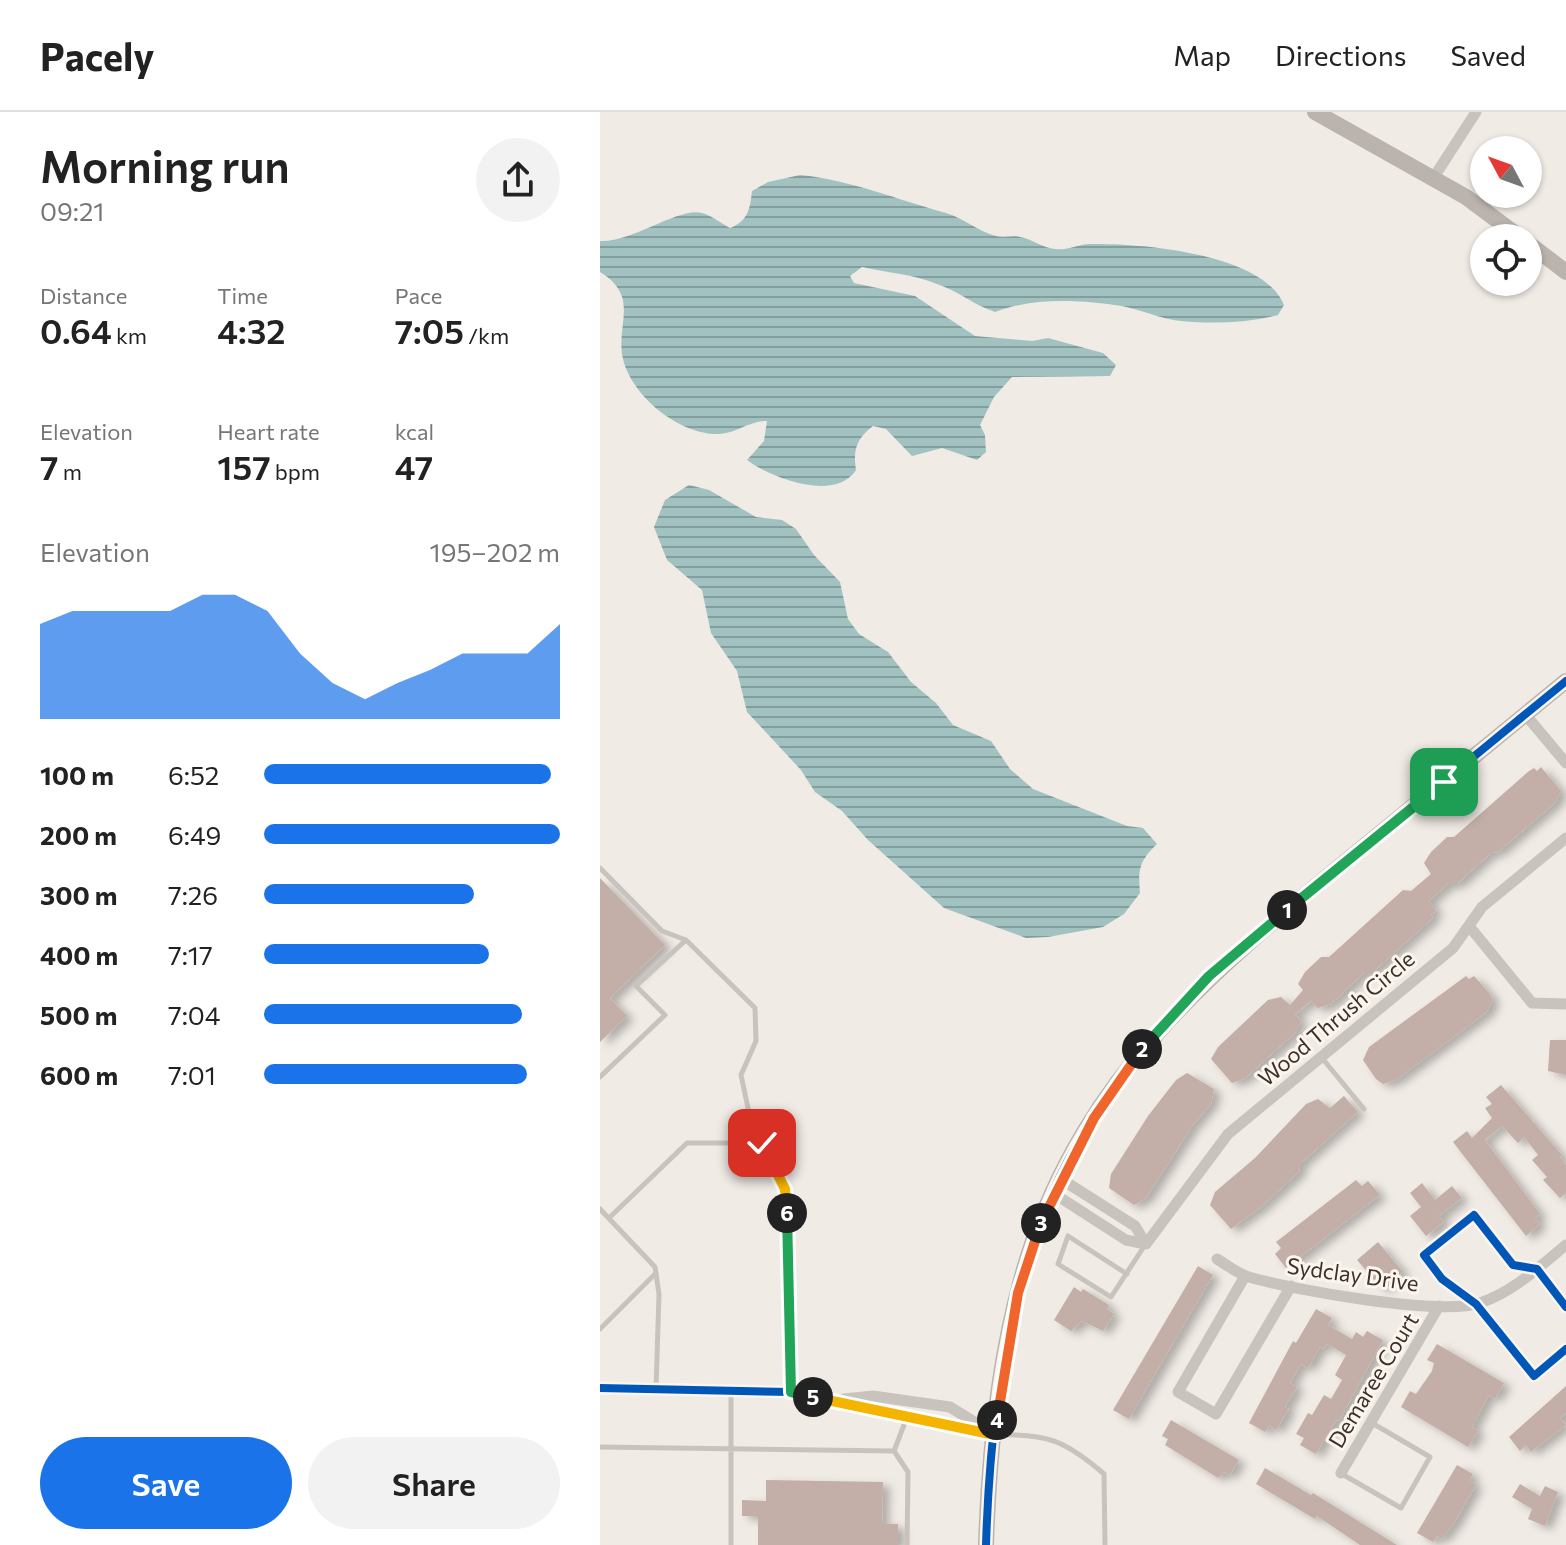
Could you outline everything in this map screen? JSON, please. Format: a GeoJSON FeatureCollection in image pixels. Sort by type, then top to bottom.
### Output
{"type":"FeatureCollection","features":[{"type":"Feature","properties":{"kind":"street"},"geometry":{"type":"LineString","coordinates":[[1315,112],[1434,177],[1501,224]]}},
{"type":"Feature","properties":{"kind":"street"},"geometry":{"type":"LineString","coordinates":[[1434,177],[1476,112]]}},
{"type":"Feature","properties":{"kind":"street"},"geometry":{"type":"LineString","coordinates":[[1542,254],[1566,272]]}},
{"type":"Feature","properties":{"kind":"street"},"geometry":{"type":"LineString","coordinates":[[986,1545],[989,1457],[1018,1293],[1057,1186],[1114,1088],[1186,998],[1256,935],[1566,681]]}},
{"type":"Feature","properties":{"kind":"street"},"geometry":{"type":"LineString","coordinates":[[1525,714],[1566,763]]}},
{"type":"Feature","properties":{"kind":"street","name":"Wood Thrush Circle"},"geometry":{"type":"LineString","coordinates":[[1146,1244],[1228,1134],[1453,948],[1482,907],[1566,838]]}},
{"type":"Feature","properties":{"kind":"street"},"geometry":{"type":"LineString","coordinates":[[1469,926],[1532,1003],[1566,1004]]}},
{"type":"Feature","properties":{"kind":"street"},"geometry":{"type":"LineString","coordinates":[[1057,1186],[1126,1240],[1146,1244]]}},
{"type":"Feature","properties":{"kind":"street"},"geometry":{"type":"LineString","coordinates":[[1566,1307],[1537,1269],[1513,1265],[1474,1215],[1424,1255],[1442,1279],[1476,1304],[1534,1376],[1566,1349]]}},
{"type":"Feature","properties":{"kind":"street","name":"Sydclay Drive"},"geometry":{"type":"LineString","coordinates":[[1217,1259],[1245,1276],[1291,1286],[1439,1306],[1476,1304],[1517,1284],[1566,1245]]}},
{"type":"Feature","properties":{"kind":"street"},"geometry":{"type":"LineString","coordinates":[[1245,1276],[1178,1392],[1216,1414],[1291,1286]]}},
{"type":"Feature","properties":{"kind":"street","name":"Demaree Court"},"geometry":{"type":"LineString","coordinates":[[1341,1473],[1439,1306]]}},
{"type":"Feature","properties":{"kind":"street"},"geometry":{"type":"LineString","coordinates":[[600,1388],[791,1392],[995,1435]]}},
{"type":"Feature","properties":{"kind":"street"},"geometry":{"type":"LineString","coordinates":[[831,1400],[873,1396],[950,1407],[995,1435]]}},
{"type":"Feature","properties":{"kind":"lane"},"geometry":{"type":"LineString","coordinates":[[600,868],[662,931],[686,940],[755,1008],[756,1041],[741,1075],[751,1122],[785,1189],[791,1392]]}},
{"type":"Feature","properties":{"kind":"lane"},"geometry":{"type":"LineString","coordinates":[[600,1077],[665,1015],[636,986],[686,940]]}},
{"type":"Feature","properties":{"kind":"lane"},"geometry":{"type":"LineString","coordinates":[[1321,1057],[1364,1109]]}},
{"type":"Feature","properties":{"kind":"lane"},"geometry":{"type":"LineString","coordinates":[[609,1218],[687,1143],[762,1143]]}},
{"type":"Feature","properties":{"kind":"lane"},"geometry":{"type":"LineString","coordinates":[[600,1209],[655,1267],[659,1294],[656,1389]]}},
{"type":"Feature","properties":{"kind":"lane"},"geometry":{"type":"LineString","coordinates":[[1127,1274],[1068,1236],[1058,1264],[1111,1297],[1127,1274],[1146,1244]]}},
{"type":"Feature","properties":{"kind":"lane"},"geometry":{"type":"LineString","coordinates":[[600,1329],[656,1273]]}},
{"type":"Feature","properties":{"kind":"lane"},"geometry":{"type":"LineString","coordinates":[[731,1391],[731,1545]]}},
{"type":"Feature","properties":{"kind":"lane"},"geometry":{"type":"LineString","coordinates":[[894,1451],[907,1416]]}},
{"type":"Feature","properties":{"kind":"lane"},"geometry":{"type":"LineString","coordinates":[[1341,1473],[1401,1508],[1430,1457],[1370,1422]]}},
{"type":"Feature","properties":{"kind":"lane"},"geometry":{"type":"LineString","coordinates":[[995,1435],[1027,1434],[1055,1439],[1077,1451],[1104,1474],[1105,1545]]}},
{"type":"Feature","properties":{"kind":"lane"},"geometry":{"type":"LineString","coordinates":[[600,1447],[894,1451]]}},
{"type":"Feature","properties":{"kind":"lane"},"geometry":{"type":"LineString","coordinates":[[894,1451],[908,1472],[907,1545]]}},
{"type":"Feature","properties":{"kind":"water"},"geometry":{"type":"Polygon","coordinates":[[[800,175],[874,191],[953,215],[999,237],[1020,237],[1051,248],[1112,244],[1198,255],[1252,273],[1272,287],[1284,305],[1278,315],[1218,323],[1174,320],[1122,306],[1074,301],[1025,304],[995,312],[928,281],[862,267],[850,276],[854,283],[915,296],[975,336],[1032,341],[1048,338],[1103,353],[1116,365],[1110,376],[1012,377],[994,397],[980,425],[985,435],[986,452],[977,460],[942,448],[912,456],[886,429],[873,426],[859,440],[856,470],[847,480],[819,486],[787,480],[747,460],[764,441],[767,421],[726,433],[705,433],[660,412],[636,387],[628,373],[621,347],[623,302],[620,291],[600,272],[600,241],[626,237],[692,213],[705,214],[730,228],[747,214],[752,191],[768,182],[800,175]]]}},
{"type":"Feature","properties":{"kind":"water"},"geometry":{"type":"Polygon","coordinates":[[[689,485],[709,490],[756,517],[782,520],[796,529],[814,555],[840,582],[848,619],[859,634],[888,652],[911,682],[936,703],[953,725],[991,741],[1010,769],[1033,789],[1127,826],[1143,828],[1157,844],[1141,866],[1140,893],[1124,914],[1103,927],[1026,938],[944,908],[868,840],[842,811],[815,792],[801,770],[747,712],[737,671],[711,633],[702,590],[667,560],[654,527],[665,500],[689,485]]]}},
{"type":"Feature","properties":{"kind":"building"},"geometry":{"type":"Polygon","coordinates":[[[1541,767],[1561,791],[1555,803],[1457,884],[1448,884],[1429,901],[1436,911],[1431,915],[1433,918],[1373,972],[1365,972],[1331,1004],[1318,1008],[1311,1001],[1295,1014],[1301,1021],[1295,1033],[1244,1079],[1232,1083],[1211,1059],[1218,1047],[1268,1000],[1281,997],[1290,1005],[1303,990],[1298,984],[1305,972],[1321,957],[1329,957],[1403,890],[1411,891],[1431,874],[1424,863],[1431,852],[1447,837],[1454,837],[1529,771],[1534,768],[1537,771],[1541,767]]]}},
{"type":"Feature","properties":{"kind":"building"},"geometry":{"type":"Polygon","coordinates":[[[600,878],[665,945],[610,998],[627,1016],[600,1042],[600,878]]]}},
{"type":"Feature","properties":{"kind":"building"},"geometry":{"type":"Polygon","coordinates":[[[1466,976],[1469,979],[1474,976],[1489,993],[1493,1000],[1487,1012],[1396,1080],[1383,1084],[1376,1079],[1363,1060],[1369,1047],[1466,976]]]}},
{"type":"Feature","properties":{"kind":"building"},"geometry":{"type":"Polygon","coordinates":[[[1550,1040],[1566,1040],[1566,1075],[1548,1071],[1550,1040]]]}},
{"type":"Feature","properties":{"kind":"building"},"geometry":{"type":"Polygon","coordinates":[[[1187,1073],[1214,1089],[1211,1104],[1193,1125],[1146,1198],[1134,1205],[1109,1188],[1111,1174],[1148,1116],[1176,1080],[1187,1073]]]}},
{"type":"Feature","properties":{"kind":"building"},"geometry":{"type":"Polygon","coordinates":[[[1501,1085],[1562,1155],[1560,1157],[1566,1165],[1566,1193],[1560,1198],[1543,1180],[1547,1177],[1532,1160],[1538,1155],[1524,1137],[1518,1143],[1502,1126],[1485,1140],[1540,1214],[1535,1218],[1540,1224],[1526,1236],[1453,1142],[1467,1131],[1472,1138],[1492,1118],[1485,1108],[1492,1104],[1486,1097],[1501,1085]]]}},
{"type":"Feature","properties":{"kind":"building"},"geometry":{"type":"Polygon","coordinates":[[[1344,1096],[1358,1112],[1300,1164],[1299,1172],[1261,1207],[1231,1229],[1210,1205],[1215,1192],[1255,1158],[1306,1104],[1318,1099],[1330,1108],[1344,1096]]]}},
{"type":"Feature","properties":{"kind":"building"},"geometry":{"type":"Polygon","coordinates":[[[1356,1180],[1362,1186],[1368,1181],[1380,1195],[1286,1268],[1275,1254],[1281,1248],[1276,1242],[1356,1180]]]}},
{"type":"Feature","properties":{"kind":"building"},"geometry":{"type":"Polygon","coordinates":[[[1422,1183],[1435,1200],[1452,1186],[1462,1198],[1439,1216],[1444,1222],[1426,1236],[1410,1216],[1421,1207],[1410,1193],[1422,1183]]]}},
{"type":"Feature","properties":{"kind":"building"},"geometry":{"type":"Polygon","coordinates":[[[1378,1242],[1403,1272],[1382,1289],[1357,1260],[1378,1242]]]}},
{"type":"Feature","properties":{"kind":"building"},"geometry":{"type":"Polygon","coordinates":[[[1198,1266],[1213,1275],[1129,1419],[1113,1410],[1198,1266]]]}},
{"type":"Feature","properties":{"kind":"building"},"geometry":{"type":"Polygon","coordinates":[[[1074,1287],[1109,1305],[1107,1309],[1114,1314],[1103,1331],[1082,1321],[1071,1331],[1054,1320],[1074,1287]]]}},
{"type":"Feature","properties":{"kind":"building"},"geometry":{"type":"Polygon","coordinates":[[[1316,1309],[1332,1318],[1328,1325],[1352,1339],[1356,1332],[1363,1337],[1367,1331],[1383,1340],[1339,1421],[1336,1420],[1316,1454],[1300,1445],[1304,1438],[1296,1434],[1308,1413],[1312,1415],[1324,1395],[1331,1399],[1342,1380],[1335,1375],[1346,1355],[1327,1344],[1323,1349],[1320,1347],[1308,1368],[1301,1364],[1290,1383],[1297,1387],[1285,1407],[1289,1409],[1276,1430],[1269,1425],[1265,1432],[1249,1423],[1293,1341],[1296,1343],[1316,1309]]]}},
{"type":"Feature","properties":{"kind":"building"},"geometry":{"type":"Polygon","coordinates":[[[1437,1344],[1504,1383],[1495,1399],[1489,1395],[1472,1427],[1478,1431],[1468,1447],[1401,1407],[1410,1391],[1416,1394],[1432,1371],[1434,1363],[1427,1360],[1437,1344]]]}},
{"type":"Feature","properties":{"kind":"building"},"geometry":{"type":"Polygon","coordinates":[[[1566,1386],[1566,1413],[1560,1418],[1566,1425],[1531,1452],[1526,1445],[1520,1451],[1509,1437],[1566,1386]]]}},
{"type":"Feature","properties":{"kind":"building"},"geometry":{"type":"Polygon","coordinates":[[[1171,1420],[1239,1460],[1230,1475],[1224,1472],[1218,1478],[1165,1445],[1168,1439],[1162,1436],[1171,1420]]]}},
{"type":"Feature","properties":{"kind":"building"},"geometry":{"type":"Polygon","coordinates":[[[1457,1465],[1473,1474],[1469,1481],[1476,1485],[1455,1522],[1442,1539],[1437,1536],[1433,1542],[1417,1533],[1457,1465]]]}},
{"type":"Feature","properties":{"kind":"building"},"geometry":{"type":"Polygon","coordinates":[[[1265,1468],[1311,1495],[1313,1493],[1397,1545],[1360,1545],[1317,1516],[1315,1519],[1256,1484],[1265,1468]]]}},
{"type":"Feature","properties":{"kind":"building"},"geometry":{"type":"Polygon","coordinates":[[[766,1480],[883,1482],[882,1524],[898,1524],[898,1545],[758,1545],[758,1516],[742,1516],[742,1500],[766,1501],[766,1480]]]}},
{"type":"Feature","properties":{"kind":"building"},"geometry":{"type":"Polygon","coordinates":[[[1520,1484],[1540,1496],[1545,1486],[1558,1492],[1545,1526],[1528,1519],[1532,1509],[1512,1497],[1520,1484]]]}},
{"type":"Feature","properties":{"kind":"cycle path"},"geometry":{"type":"LineString","coordinates":[[986,1545],[997,1398],[1010,1324],[1029,1253],[1054,1188],[1085,1130],[1121,1077],[1162,1028],[1206,983],[1304,896],[1566,681]]}},
{"type":"Feature","properties":{"kind":"cycle path"},"geometry":{"type":"LineString","coordinates":[[1566,1307],[1537,1269],[1513,1265],[1474,1215],[1424,1255],[1442,1279],[1476,1304],[1534,1376],[1566,1349]]}},
{"type":"Feature","properties":{"kind":"cycle path"},"geometry":{"type":"LineString","coordinates":[[600,1388],[791,1392],[995,1435]]}},
{"type":"Feature","properties":{"kind":"route"},"geometry":{"type":"LineString","coordinates":[[762,1143],[785,1189],[791,1392],[995,1435],[1007,1347],[1029,1252],[1053,1193],[1079,1143],[1114,1088],[1155,1034],[1209,976],[1444,782]]}}]}
